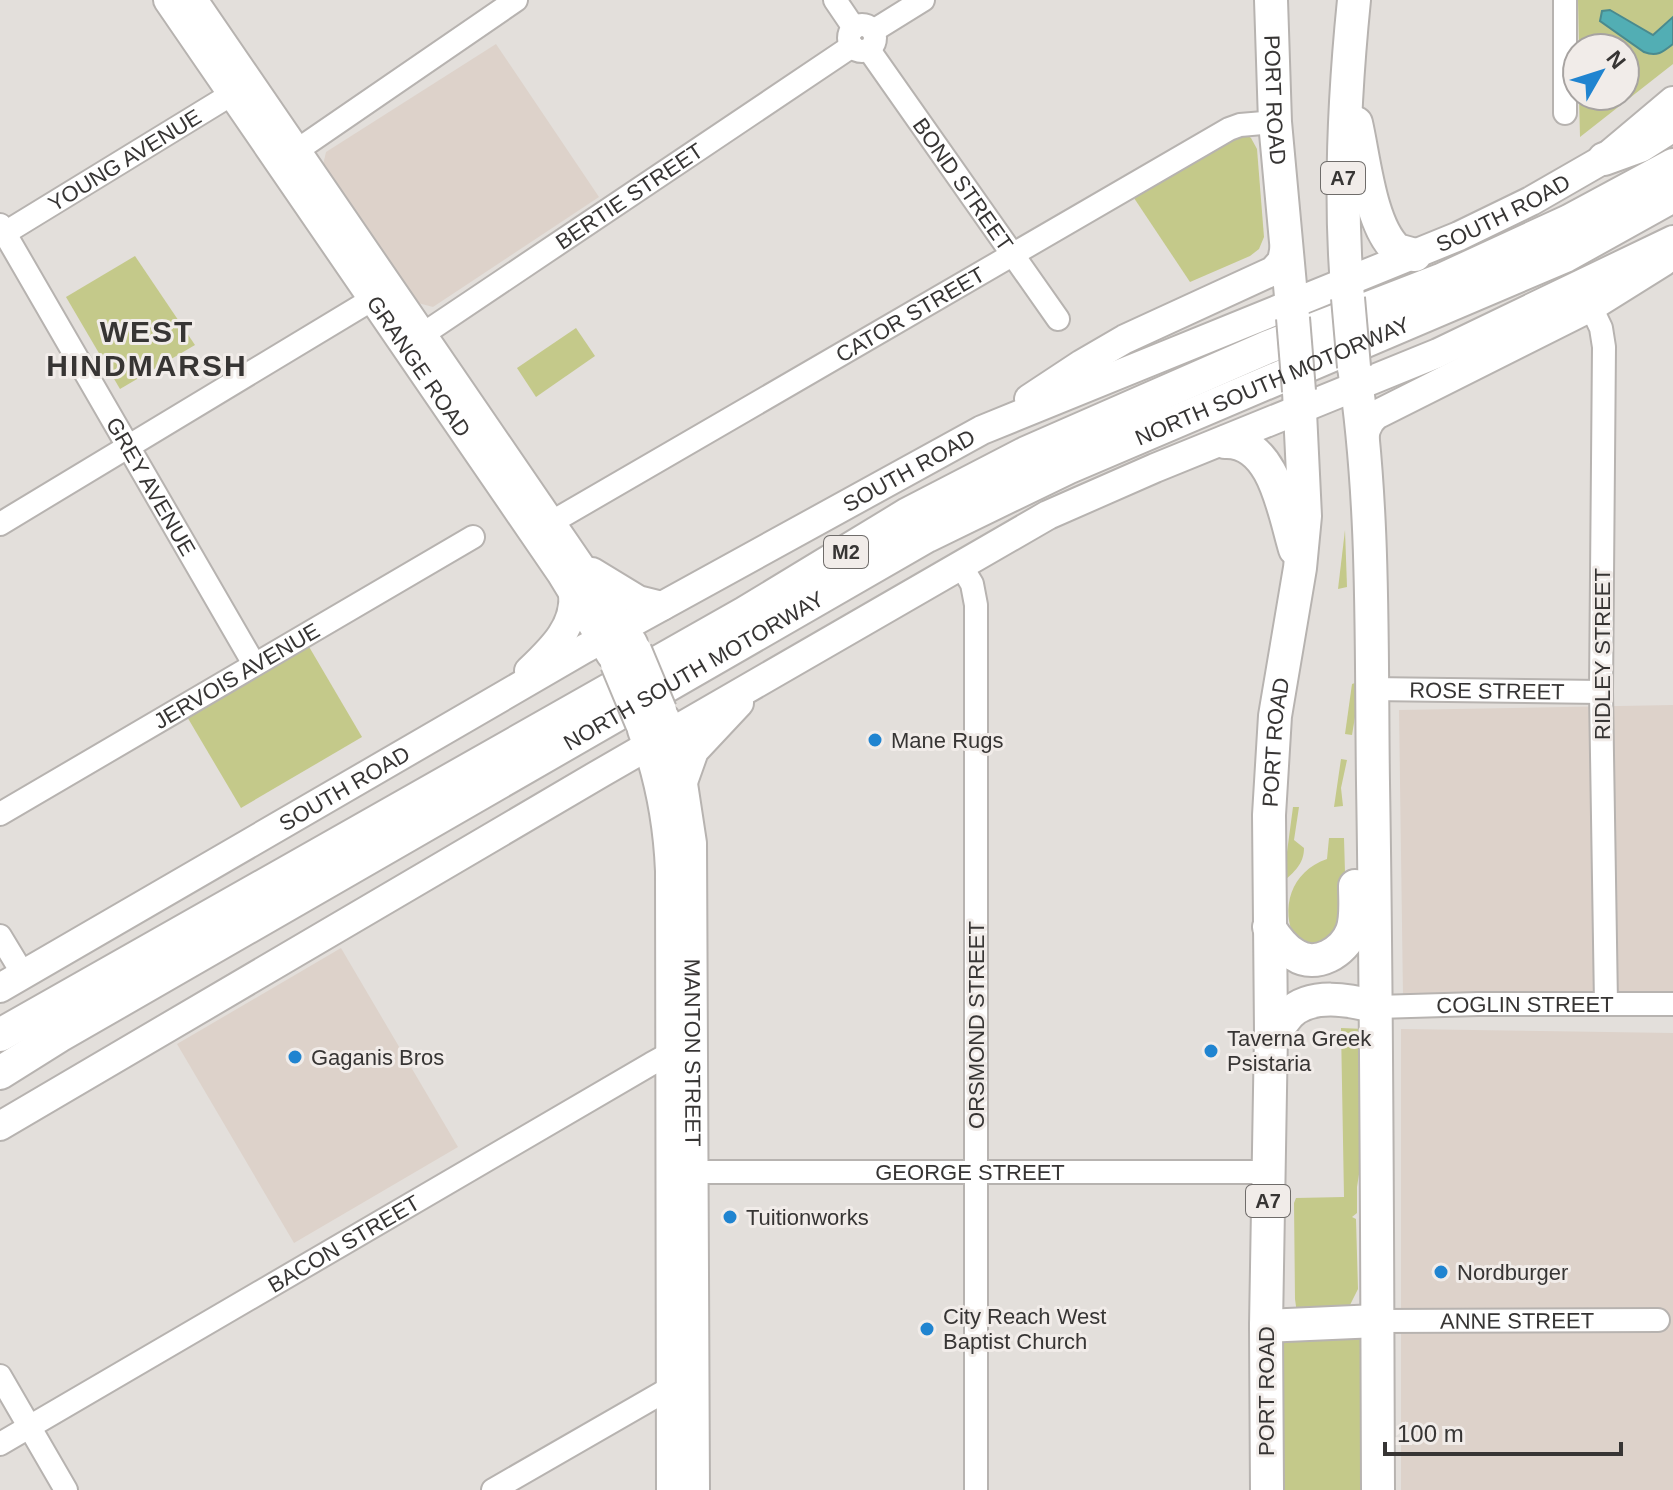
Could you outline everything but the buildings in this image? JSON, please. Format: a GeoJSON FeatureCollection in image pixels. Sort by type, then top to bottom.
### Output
{"type":"FeatureCollection","features":[{"type":"Feature","properties":{"kind":"highway","name":"PORT ROAD"},"geometry":{"type":"LineString","coordinates":[[1267,1490],[1266,1326],[1271,1032],[1269,815],[1275,716],[1300,568],[1305,516],[1300,401],[1275,122],[1271,0]]}},
{"type":"Feature","properties":{"kind":"highway","name":"A7"},"geometry":{"type":"LineString","coordinates":[[1354,0],[1346,73],[1343,165],[1347,291],[1364,462],[1372,611],[1378,1490]]}},
{"type":"Feature","properties":{"kind":"highway"},"geometry":{"type":"LineString","coordinates":[[1346,73],[1370,188],[1381,224],[1395,248],[1415,255]]}},
{"type":"Feature","properties":{"kind":"highway"},"geometry":{"type":"LineString","coordinates":[[1604,159],[1640,146],[1673,125]]}},
{"type":"Feature","properties":{"kind":"highway","name":"NORTH SOUTH MOTORWAY"},"geometry":{"type":"LineString","coordinates":[[0,1035],[745,613],[908,514],[1026,453],[1268,347],[1441,280],[1569,221],[1673,165]]}},
{"type":"Feature","properties":{"kind":"highway","name":"NORTH SOUTH MOTORWAY"},"geometry":{"type":"LineString","coordinates":[[0,1073],[59,1036],[927,536],[1067,468],[1565,256],[1673,196]]}},
{"type":"Feature","properties":{"kind":"highway"},"geometry":{"type":"LineString","coordinates":[[1225,442],[1247,446],[1265,462],[1300,568]]}},
{"type":"Feature","properties":{"kind":"highway"},"geometry":{"type":"LineString","coordinates":[[1269,927],[1285,947],[1303,959],[1330,956],[1350,936],[1355,914],[1355,804],[1372,737]]}},
{"type":"Feature","properties":{"kind":"highway"},"geometry":{"type":"LineString","coordinates":[[1271,1032],[1306,1003],[1344,1000],[1377,1007]]}},
{"type":"Feature","properties":{"kind":"highway"},"geometry":{"type":"LineString","coordinates":[[1266,1326],[1377,1321]]}},
{"type":"Feature","properties":{"kind":"main road","name":"GRANGE ROAD"},"geometry":{"type":"LineString","coordinates":[[168,0],[241,88],[578,579],[619,645],[655,728]]}},
{"type":"Feature","properties":{"kind":"main road","name":"GRANGE ROAD"},"geometry":{"type":"LineString","coordinates":[[193,0],[241,88]]}},
{"type":"Feature","properties":{"kind":"main road","name":"SOUTH ROAD"},"geometry":{"type":"LineString","coordinates":[[11,981],[505,695],[619,645],[662,606],[982,430],[1347,291],[1415,255],[1531,201],[1604,159],[1673,101]]}},
{"type":"Feature","properties":{"kind":"main road"},"geometry":{"type":"LineString","coordinates":[[0,1126],[601,773],[655,728],[761,681],[960,564],[1073,503],[1225,442],[1300,401],[1355,377],[1474,337],[1673,240]]}},
{"type":"Feature","properties":{"kind":"main road"},"geometry":{"type":"LineString","coordinates":[[982,430],[1125,339],[1273,271],[1282,261],[1286,241]]}},
{"type":"Feature","properties":{"kind":"main road"},"geometry":{"type":"LineString","coordinates":[[1364,462],[1365,431],[1376,415],[1591,307],[1673,254]]}},
{"type":"Feature","properties":{"kind":"main road","name":"GRANGE ROAD"},"geometry":{"type":"LineString","coordinates":[[414,340],[552,522],[578,579]]}},
{"type":"Feature","properties":{"kind":"main road"},"geometry":{"type":"LineString","coordinates":[[505,695],[568,626],[578,579],[662,606]]}},
{"type":"Feature","properties":{"kind":"main road"},"geometry":{"type":"LineString","coordinates":[[683,782],[698,747],[761,681]]}},
{"type":"Feature","properties":{"kind":"main road","name":"MANTON STREET"},"geometry":{"type":"LineString","coordinates":[[655,728],[683,782],[693,853],[682,1054],[682,1172],[683,1386],[695,1490]]}},
{"type":"Feature","properties":{"kind":"main road","name":"MANTON STREET"},"geometry":{"type":"LineString","coordinates":[[655,728],[670,871],[682,1054]]}},
{"type":"Feature","properties":{"kind":"main road"},"geometry":{"type":"LineString","coordinates":[[601,773],[618,775],[635,782],[664,812]]}},
{"type":"Feature","properties":{"kind":"main road","name":"MANTON STREET"},"geometry":{"type":"LineString","coordinates":[[671,1490],[683,1386]]}},
{"type":"Feature","properties":{"kind":"street"},"geometry":{"type":"LineString","coordinates":[[288,156],[516,0]]}},
{"type":"Feature","properties":{"kind":"street","name":"BOND STREET"},"geometry":{"type":"LineString","coordinates":[[835,0],[1058,319]]}},
{"type":"Feature","properties":{"kind":"street","name":"BERTIE STREET"},"geometry":{"type":"LineString","coordinates":[[414,340],[923,0]]}},
{"type":"Feature","properties":{"kind":"street"},"geometry":{"type":"LineString","coordinates":[[1565,0],[1565,113]]}},
{"type":"Feature","properties":{"kind":"street","name":"YOUNG AVENUE"},"geometry":{"type":"LineString","coordinates":[[2,231],[241,88]]}},
{"type":"Feature","properties":{"kind":"street","name":"CATOR STREET"},"geometry":{"type":"LineString","coordinates":[[552,522],[1229,129],[1275,122]]}},
{"type":"Feature","properties":{"kind":"street","name":"GREY AVENUE"},"geometry":{"type":"LineString","coordinates":[[2,231],[254,664]]}},
{"type":"Feature","properties":{"kind":"street"},"geometry":{"type":"LineString","coordinates":[[0,524],[382,294]]}},
{"type":"Feature","properties":{"kind":"street","name":"RIDLEY STREET"},"geometry":{"type":"LineString","coordinates":[[1591,307],[1603,332],[1604,347],[1601,692],[1606,1004]]}},
{"type":"Feature","properties":{"kind":"street","name":"JERVOIS AVENUE"},"geometry":{"type":"LineString","coordinates":[[0,814],[473,537]]}},
{"type":"Feature","properties":{"kind":"street","name":"ORSMOND STREET"},"geometry":{"type":"LineString","coordinates":[[960,564],[972,584],[976,605],[976,1490]]}},
{"type":"Feature","properties":{"kind":"street","name":"ROSE STREET"},"geometry":{"type":"LineString","coordinates":[[1371,689],[1601,692]]}},
{"type":"Feature","properties":{"kind":"street"},"geometry":{"type":"LineString","coordinates":[[0,936],[11,981]]}},
{"type":"Feature","properties":{"kind":"street","name":"COGLIN STREET"},"geometry":{"type":"LineString","coordinates":[[1377,1007],[1673,1004]]}},
{"type":"Feature","properties":{"kind":"street","name":"BACON STREET"},"geometry":{"type":"LineString","coordinates":[[0,1444],[682,1054]]}},
{"type":"Feature","properties":{"kind":"street","name":"GEORGE STREET"},"geometry":{"type":"LineString","coordinates":[[682,1172],[1268,1172]]}},
{"type":"Feature","properties":{"kind":"street","name":"ANNE STREET"},"geometry":{"type":"LineString","coordinates":[[1377,1321],[1658,1320]]}},
{"type":"Feature","properties":{"kind":"street"},"geometry":{"type":"LineString","coordinates":[[0,1376],[66,1490]]}},
{"type":"Feature","properties":{"kind":"street"},"geometry":{"type":"LineString","coordinates":[[493,1490],[683,1386]]}},
{"type":"Feature","properties":{"kind":"shaded area"},"geometry":{"type":"Polygon","coordinates":[[[496,44],[599,197],[433,307],[418,303],[323,165],[326,152],[496,44]]]}},
{"type":"Feature","properties":{"kind":"shaded area"},"geometry":{"type":"Polygon","coordinates":[[[1673,705],[1673,996],[1403,996],[1399,710],[1673,705]]]}},
{"type":"Feature","properties":{"kind":"shaded area","name":"Gaganis Bros"},"geometry":{"type":"Polygon","coordinates":[[[341,948],[458,1147],[294,1243],[177,1044],[341,948]]]}},
{"type":"Feature","properties":{"kind":"shaded area"},"geometry":{"type":"Polygon","coordinates":[[[1401,1029],[1673,1033],[1673,1490],[1401,1490],[1401,1029]]]}},
{"type":"Feature","properties":{"kind":"green space"},"geometry":{"type":"Polygon","coordinates":[[[1578,0],[1673,0],[1673,64],[1641,89],[1641,32],[1579,32],[1578,0]]]}},
{"type":"Feature","properties":{"kind":"green space"},"geometry":{"type":"Polygon","coordinates":[[[1579,112],[1612,112],[1580,137],[1579,112]]]}},
{"type":"Feature","properties":{"kind":"green space"},"geometry":{"type":"Polygon","coordinates":[[[1243,132],[1257,149],[1264,237],[1259,249],[1250,256],[1190,282],[1132,195],[1243,132]]]}},
{"type":"Feature","properties":{"kind":"green space"},"geometry":{"type":"Polygon","coordinates":[[[135,256],[195,345],[120,389],[66,297],[135,256]]]}},
{"type":"Feature","properties":{"kind":"green space"},"geometry":{"type":"Polygon","coordinates":[[[576,328],[595,356],[536,397],[517,368],[576,328]]]}},
{"type":"Feature","properties":{"kind":"green space"},"geometry":{"type":"Polygon","coordinates":[[[1345,530],[1347,587],[1338,589],[1345,530]]]}},
{"type":"Feature","properties":{"kind":"green space"},"geometry":{"type":"Polygon","coordinates":[[[308,645],[362,737],[241,808],[186,715],[308,645]]]}},
{"type":"Feature","properties":{"kind":"green space"},"geometry":{"type":"Polygon","coordinates":[[[1355,683],[1352,735],[1345,734],[1352,684],[1355,683]]]}},
{"type":"Feature","properties":{"kind":"green space"},"geometry":{"type":"Polygon","coordinates":[[[1341,759],[1347,760],[1341,788],[1343,806],[1334,807],[1341,759]]]}},
{"type":"Feature","properties":{"kind":"green space"},"geometry":{"type":"Polygon","coordinates":[[[1293,807],[1299,807],[1294,840],[1304,848],[1304,854],[1298,867],[1283,882],[1293,807]]]}},
{"type":"Feature","properties":{"kind":"green space"},"geometry":{"type":"Polygon","coordinates":[[[1329,838],[1344,838],[1346,907],[1341,930],[1319,949],[1296,941],[1291,929],[1289,904],[1297,882],[1305,872],[1327,859],[1329,838]]]}},
{"type":"Feature","properties":{"kind":"green space"},"geometry":{"type":"Polygon","coordinates":[[[1341,1028],[1364,1029],[1364,1142],[1357,1187],[1357,1213],[1352,1217],[1356,1219],[1358,1289],[1348,1309],[1298,1321],[1294,1203],[1296,1198],[1344,1197],[1341,1028]]]}},
{"type":"Feature","properties":{"kind":"green space"},"geometry":{"type":"Polygon","coordinates":[[[1290,1335],[1358,1335],[1364,1339],[1365,1490],[1283,1490],[1283,1343],[1290,1335]]]}},
{"type":"Feature","properties":{"kind":"water"},"geometry":{"type":"Polygon","coordinates":[[[1610,10],[1653,35],[1673,17],[1673,44],[1660,53],[1644,52],[1641,50],[1641,32],[1616,32],[1600,21],[1602,11],[1610,10]]]}},
{"type":"Feature","properties":{"kind":"place","name":"Mane Rugs"},"geometry":{"type":"Point","coordinates":[875,740]}},
{"type":"Feature","properties":{"kind":"place","name":"Taverna Greek Psistaria"},"geometry":{"type":"Point","coordinates":[1211,1051]}},
{"type":"Feature","properties":{"kind":"place","name":"Gaganis Bros"},"geometry":{"type":"Point","coordinates":[295,1057]}},
{"type":"Feature","properties":{"kind":"place","name":"Tuitionworks"},"geometry":{"type":"Point","coordinates":[730,1217]}},
{"type":"Feature","properties":{"kind":"place","name":"Nordburger"},"geometry":{"type":"Point","coordinates":[1441,1272]}},
{"type":"Feature","properties":{"kind":"place","name":"City Reach West Baptist Church"},"geometry":{"type":"Point","coordinates":[927,1329]}},
{"type":"Feature","properties":{"kind":"district","name":"WEST HINDMARSH"},"geometry":{"type":"Point","coordinates":[147,348]}}]}
